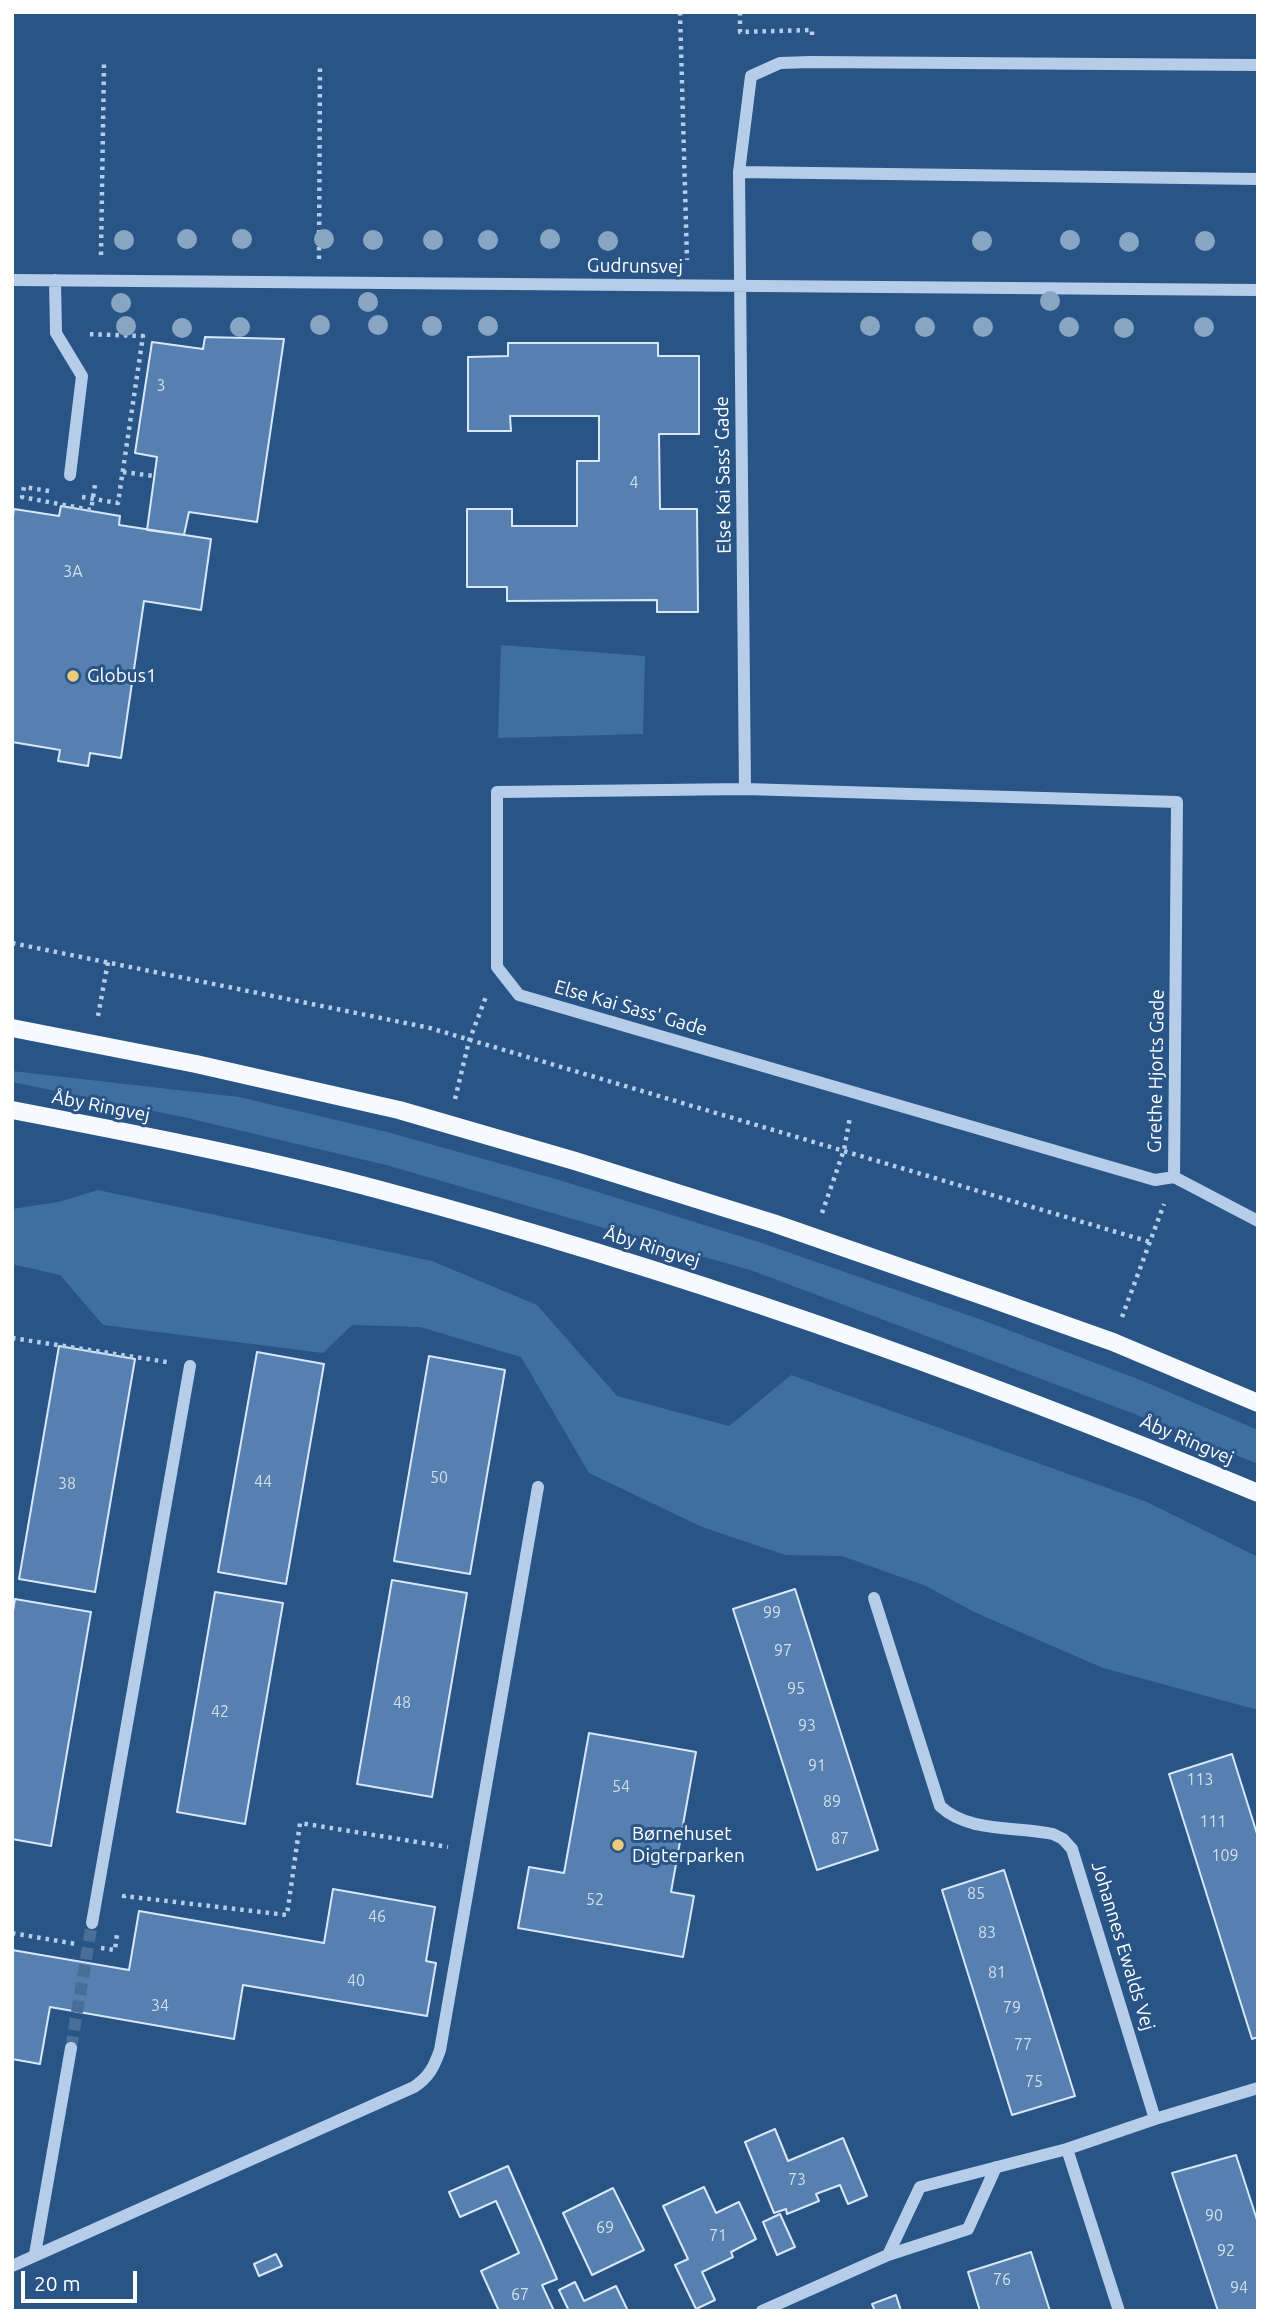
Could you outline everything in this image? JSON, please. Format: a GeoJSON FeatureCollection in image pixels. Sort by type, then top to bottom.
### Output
{"type":"FeatureCollection","features":[{"type":"Feature","properties":{"kind":"main road"},"geometry":{"type":"LineString","coordinates":[[12,1028],[210,1067],[399,1110],[575,1160],[814,1237],[1112,1342],[1258,1403]]}},
{"type":"Feature","properties":{"kind":"main road","name":"Åby Ringvej"},"geometry":{"type":"LineString","coordinates":[[12,1110],[181,1143],[381,1190],[561,1241],[748,1299],[964,1375],[1125,1437],[1258,1493]]}},
{"type":"Feature","properties":{"kind":"street","name":"Else Kai Sass' Gade"},"geometry":{"type":"LineString","coordinates":[[745,789],[739,173],[751,76],[779,62],[811,62]]}},
{"type":"Feature","properties":{"kind":"street"},"geometry":{"type":"LineString","coordinates":[[811,62],[1258,65]]}},
{"type":"Feature","properties":{"kind":"street"},"geometry":{"type":"LineString","coordinates":[[739,173],[1258,179]]}},
{"type":"Feature","properties":{"kind":"street","name":"Gudrunsvej"},"geometry":{"type":"LineString","coordinates":[[12,280],[1258,290]]}},
{"type":"Feature","properties":{"kind":"street"},"geometry":{"type":"LineString","coordinates":[[54,280],[56,333],[82,376],[70,475]]}},
{"type":"Feature","properties":{"kind":"street"},"geometry":{"type":"LineString","coordinates":[[497,967],[497,792],[745,789]]}},
{"type":"Feature","properties":{"kind":"street","name":"Grethe Hjorts Gade"},"geometry":{"type":"LineString","coordinates":[[745,789],[1177,802],[1174,1177],[1258,1221]]}},
{"type":"Feature","properties":{"kind":"street","name":"Else Kai Sass' Gade"},"geometry":{"type":"LineString","coordinates":[[497,967],[519,995],[1155,1180],[1174,1177]]}},
{"type":"Feature","properties":{"kind":"street"},"geometry":{"type":"LineString","coordinates":[[92,1923],[190,1366]]}},
{"type":"Feature","properties":{"kind":"street"},"geometry":{"type":"LineString","coordinates":[[12,2266],[414,2087],[426,2079],[440,2050],[538,1487]]}},
{"type":"Feature","properties":{"kind":"street","name":"Johannes Ewalds Vej"},"geometry":{"type":"LineString","coordinates":[[874,1598],[940,1806],[968,1822],[1053,1834],[1063,1839],[1072,1849],[1155,2119]]}},
{"type":"Feature","properties":{"kind":"street"},"geometry":{"type":"LineString","coordinates":[[35,2254],[71,2048]]}},
{"type":"Feature","properties":{"kind":"street"},"geometry":{"type":"LineString","coordinates":[[888,2255],[920,2187],[1067,2149],[1258,2088]]}},
{"type":"Feature","properties":{"kind":"street"},"geometry":{"type":"LineString","coordinates":[[1067,2149],[1119,2311]]}},
{"type":"Feature","properties":{"kind":"street"},"geometry":{"type":"LineString","coordinates":[[762,2311],[888,2255],[968,2229],[996,2166]]}},
{"type":"Feature","properties":{"kind":"path"},"geometry":{"type":"LineString","coordinates":[[680,12],[688,286]]}},
{"type":"Feature","properties":{"kind":"path"},"geometry":{"type":"LineString","coordinates":[[740,12],[740,32],[812,30],[811,62]]}},
{"type":"Feature","properties":{"kind":"path"},"geometry":{"type":"LineString","coordinates":[[101,281],[104,64]]}},
{"type":"Feature","properties":{"kind":"path"},"geometry":{"type":"LineString","coordinates":[[319,283],[320,64]]}},
{"type":"Feature","properties":{"kind":"path"},"geometry":{"type":"LineString","coordinates":[[56,333],[143,336]]}},
{"type":"Feature","properties":{"kind":"path"},"geometry":{"type":"LineString","coordinates":[[122,472],[154,477]]}},
{"type":"Feature","properties":{"kind":"path"},"geometry":{"type":"LineString","coordinates":[[91,510],[95,481]]}},
{"type":"Feature","properties":{"kind":"path"},"geometry":{"type":"LineString","coordinates":[[12,943],[430,1028],[1150,1242]]}},
{"type":"Feature","properties":{"kind":"path"},"geometry":{"type":"LineString","coordinates":[[93,1043],[108,962]]}},
{"type":"Feature","properties":{"kind":"path"},"geometry":{"type":"LineString","coordinates":[[449,1124],[469,1041],[497,967]]}},
{"type":"Feature","properties":{"kind":"path"},"geometry":{"type":"LineString","coordinates":[[814,1237],[844,1150],[854,1092]]}},
{"type":"Feature","properties":{"kind":"path"},"geometry":{"type":"LineString","coordinates":[[1112,1342],[1174,1177]]}},
{"type":"Feature","properties":{"kind":"path"},"geometry":{"type":"LineString","coordinates":[[12,1338],[190,1366]]}},
{"type":"Feature","properties":{"kind":"path"},"geometry":{"type":"LineString","coordinates":[[122,1910],[124,1896],[287,1915],[300,1823],[474,1852]]}},
{"type":"Feature","properties":{"kind":"path"},"geometry":{"type":"LineString","coordinates":[[12,1933],[114,1950],[120,1923]]}},
{"type":"Feature","properties":{"kind":"shaded area"},"geometry":{"type":"Polygon","coordinates":[[[501,645],[645,656],[643,734],[498,738],[501,645]]]}},
{"type":"Feature","properties":{"kind":"shaded area"},"geometry":{"type":"Polygon","coordinates":[[[12,1071],[239,1097],[387,1132],[559,1180],[759,1242],[982,1320],[1143,1381],[1258,1430],[1258,1464],[1132,1413],[753,1271],[386,1165],[183,1117],[12,1082],[12,1071]]]}},
{"type":"Feature","properties":{"kind":"shaded area"},"geometry":{"type":"Polygon","coordinates":[[[98,1190],[432,1261],[537,1305],[617,1396],[729,1426],[791,1375],[1147,1502],[1258,1557],[1258,1710],[1103,1668],[974,1612],[926,1586],[842,1556],[785,1555],[702,1527],[589,1473],[521,1357],[420,1327],[352,1325],[323,1353],[103,1325],[60,1275],[12,1264],[12,1209],[58,1202],[98,1190]]]}},
{"type":"Feature","properties":{"kind":"building"},"geometry":{"type":"Polygon","coordinates":[[[205,337],[284,339],[257,522],[189,512],[184,535],[147,530],[157,457],[135,453],[152,342],[203,349],[205,337]]]}},
{"type":"Feature","properties":{"kind":"building"},"geometry":{"type":"Polygon","coordinates":[[[508,343],[658,343],[658,356],[699,356],[699,434],[659,434],[660,509],[697,509],[698,612],[657,612],[657,600],[507,601],[507,587],[467,587],[467,509],[512,509],[512,526],[577,526],[577,461],[599,461],[599,416],[510,416],[511,431],[468,431],[468,357],[508,356],[508,343]]]}},
{"type":"Feature","properties":{"kind":"building","name":"Globus1"},"geometry":{"type":"Polygon","coordinates":[[[61,506],[120,516],[119,525],[211,539],[201,610],[144,601],[121,758],[90,753],[88,766],[58,761],[60,750],[12,742],[14,509],[59,516],[61,506]]]}},
{"type":"Feature","properties":{"kind":"building"},"geometry":{"type":"Polygon","coordinates":[[[59,1346],[135,1359],[95,1592],[19,1579],[59,1346]]]}},
{"type":"Feature","properties":{"kind":"building"},"geometry":{"type":"Polygon","coordinates":[[[257,1352],[324,1364],[286,1584],[218,1572],[257,1352]]]}},
{"type":"Feature","properties":{"kind":"building"},"geometry":{"type":"Polygon","coordinates":[[[429,1356],[505,1370],[470,1574],[394,1561],[429,1356]]]}},
{"type":"Feature","properties":{"kind":"building"},"geometry":{"type":"Polygon","coordinates":[[[392,1580],[467,1593],[432,1797],[357,1784],[392,1580]]]}},
{"type":"Feature","properties":{"kind":"building"},"geometry":{"type":"Polygon","coordinates":[[[795,1589],[878,1850],[817,1870],[733,1609],[795,1589]]]}},
{"type":"Feature","properties":{"kind":"building"},"geometry":{"type":"Polygon","coordinates":[[[215,1592],[283,1603],[245,1824],[177,1812],[215,1592]]]}},
{"type":"Feature","properties":{"kind":"building"},"geometry":{"type":"Polygon","coordinates":[[[15,1599],[91,1612],[51,1846],[12,1839],[12,1617],[15,1599]]]}},
{"type":"Feature","properties":{"kind":"building"},"geometry":{"type":"Polygon","coordinates":[[[589,1733],[696,1752],[671,1892],[694,1896],[683,1957],[518,1928],[529,1867],[564,1873],[589,1733]]]}},
{"type":"Feature","properties":{"kind":"building"},"geometry":{"type":"Polygon","coordinates":[[[1232,1754],[1258,1837],[1258,2037],[1252,2039],[1169,1774],[1232,1754]]]}},
{"type":"Feature","properties":{"kind":"building"},"geometry":{"type":"Polygon","coordinates":[[[1004,1870],[1075,2096],[1012,2115],[942,1890],[1004,1870]]]}},
{"type":"Feature","properties":{"kind":"building"},"geometry":{"type":"Polygon","coordinates":[[[333,1889],[435,1907],[426,1961],[436,1963],[427,2016],[243,1985],[234,2039],[50,2007],[40,2064],[12,2059],[12,1950],[129,1970],[139,1911],[324,1943],[333,1889]]]}},
{"type":"Feature","properties":{"kind":"building"},"geometry":{"type":"Polygon","coordinates":[[[775,2129],[788,2161],[843,2138],[867,2196],[848,2204],[840,2185],[816,2194],[819,2201],[787,2214],[786,2209],[774,2213],[745,2142],[775,2129]]]}},
{"type":"Feature","properties":{"kind":"building"},"geometry":{"type":"Polygon","coordinates":[[[1236,2155],[1258,2223],[1258,2311],[1218,2311],[1172,2173],[1236,2155]]]}},
{"type":"Feature","properties":{"kind":"building"},"geometry":{"type":"Polygon","coordinates":[[[508,2166],[557,2279],[542,2285],[554,2311],[499,2311],[481,2271],[519,2253],[496,2201],[460,2217],[449,2192],[508,2166]]]}},
{"type":"Feature","properties":{"kind":"building"},"geometry":{"type":"Polygon","coordinates":[[[704,2187],[716,2213],[739,2202],[756,2239],[731,2252],[733,2257],[702,2272],[715,2300],[696,2309],[675,2265],[688,2259],[663,2206],[704,2187]]]}},
{"type":"Feature","properties":{"kind":"building"},"geometry":{"type":"Polygon","coordinates":[[[613,2188],[644,2250],[592,2275],[563,2213],[613,2188]]]}},
{"type":"Feature","properties":{"kind":"building"},"geometry":{"type":"Polygon","coordinates":[[[780,2214],[795,2247],[777,2255],[763,2222],[780,2214]]]}},
{"type":"Feature","properties":{"kind":"building"},"geometry":{"type":"Polygon","coordinates":[[[1031,2252],[1050,2311],[980,2311],[968,2272],[1031,2252]]]}},
{"type":"Feature","properties":{"kind":"building"},"geometry":{"type":"Polygon","coordinates":[[[276,2254],[282,2266],[259,2276],[254,2264],[276,2254]]]}},
{"type":"Feature","properties":{"kind":"building"},"geometry":{"type":"Polygon","coordinates":[[[575,2282],[584,2301],[616,2286],[628,2311],[569,2311],[559,2290],[575,2282]]]}},
{"type":"Feature","properties":{"kind":"building"},"geometry":{"type":"Polygon","coordinates":[[[896,2295],[901,2311],[875,2311],[872,2304],[896,2295]]]}},
{"type":"Feature","properties":{"kind":"tunnel"},"geometry":{"type":"LineString","coordinates":[[71,2048],[92,1923]]}},
{"type":"Feature","properties":{"kind":"place","name":"Globus1"},"geometry":{"type":"Point","coordinates":[73,676]}},
{"type":"Feature","properties":{"kind":"place","name":"Børnehuset Digterparken"},"geometry":{"type":"Point","coordinates":[618,1845]}}]}
